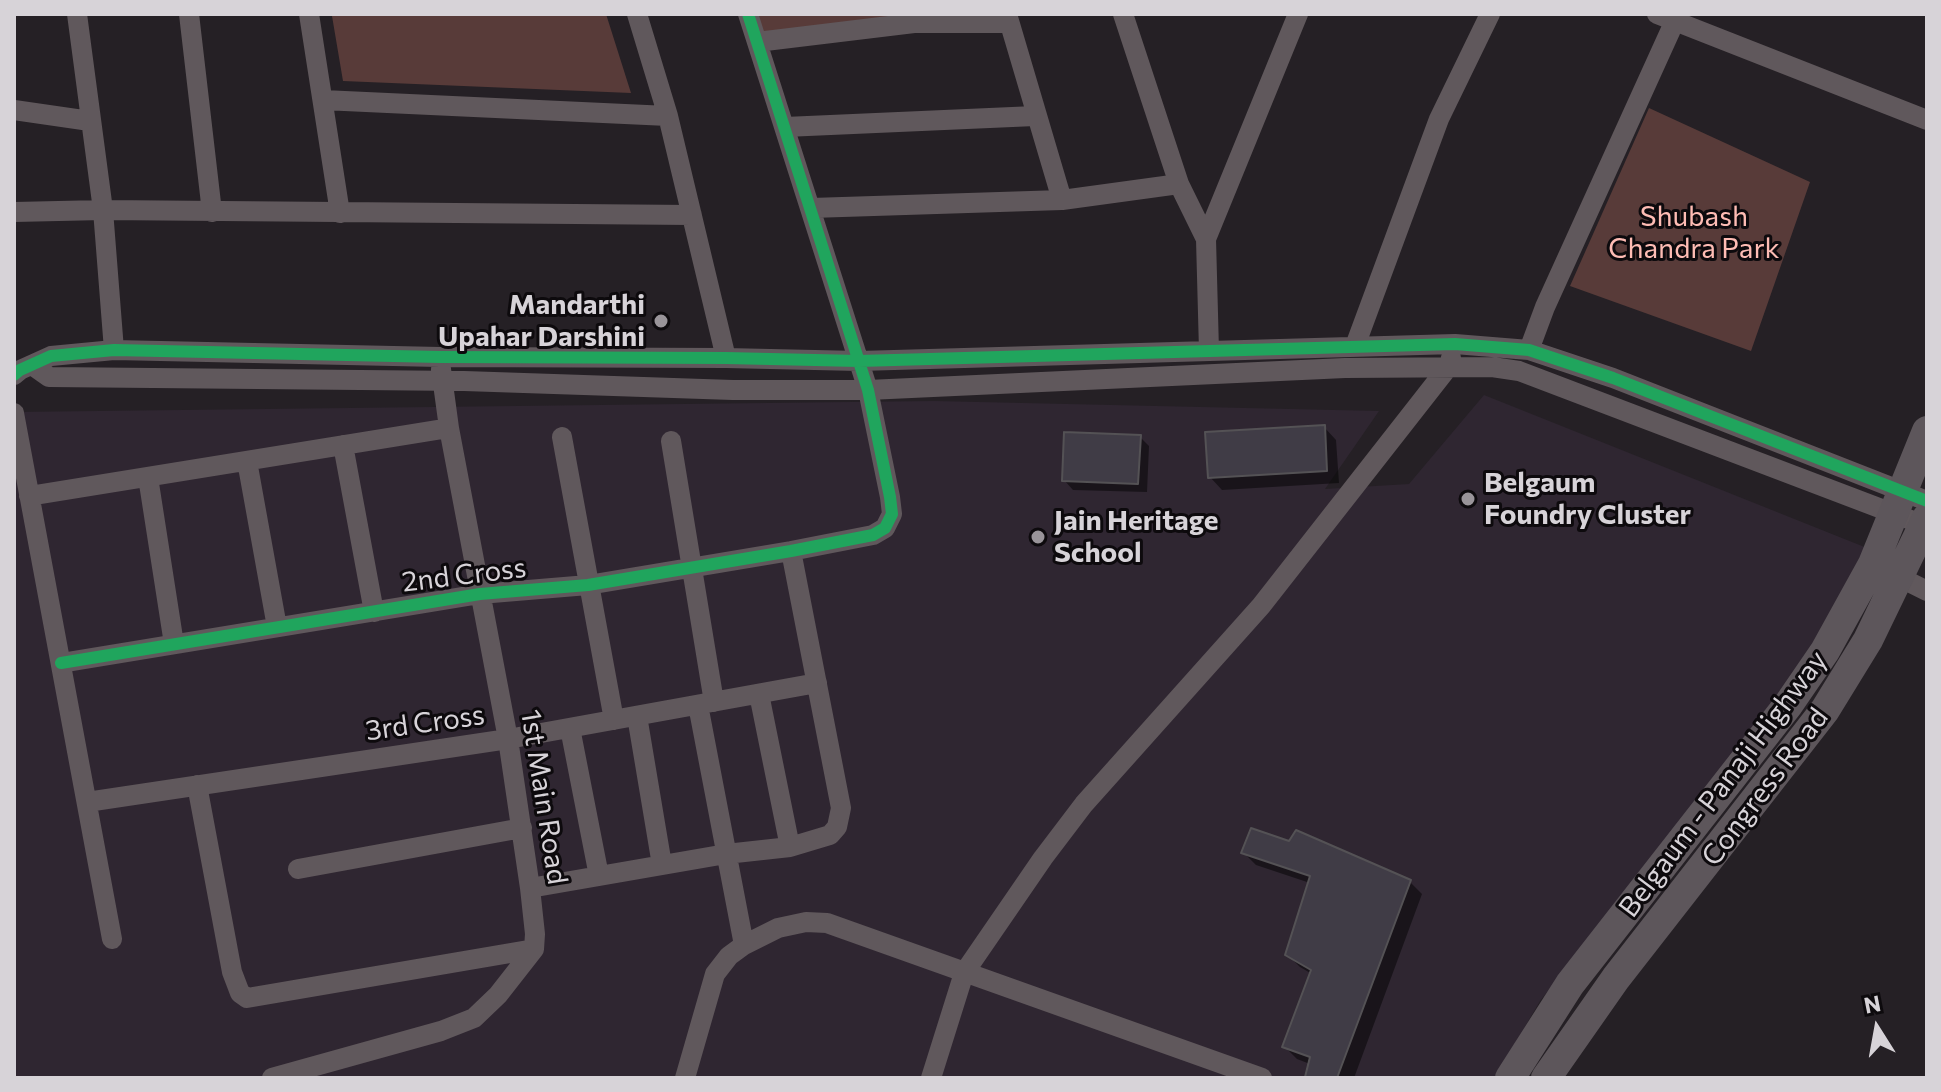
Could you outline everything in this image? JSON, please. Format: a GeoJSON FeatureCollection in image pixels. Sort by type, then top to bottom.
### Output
{"type":"FeatureCollection","features":[{"type":"Feature","properties":{"kind":"highway","name":"Belgaum - Panaji Highway"},"geometry":{"type":"LineString","coordinates":[[1510,1078],[1570,984],[1796,694],[1846,615],[1873,564],[1915,510],[1927,431]]}},
{"type":"Feature","properties":{"kind":"highway","name":"Congress Road"},"geometry":{"type":"LineString","coordinates":[[1546,1078],[1616,978],[1825,710],[1868,640],[1899,577],[1915,510]]}},
{"type":"Feature","properties":{"kind":"street"},"geometry":{"type":"LineString","coordinates":[[77,14],[103,210],[114,350]]}},
{"type":"Feature","properties":{"kind":"street"},"geometry":{"type":"LineString","coordinates":[[189,14],[212,212]]}},
{"type":"Feature","properties":{"kind":"street"},"geometry":{"type":"LineString","coordinates":[[309,14],[340,213]]}},
{"type":"Feature","properties":{"kind":"street"},"geometry":{"type":"LineString","coordinates":[[637,14],[668,116],[726,358]]}},
{"type":"Feature","properties":{"kind":"street"},"geometry":{"type":"LineString","coordinates":[[748,14],[868,390]]}},
{"type":"Feature","properties":{"kind":"street"},"geometry":{"type":"LineString","coordinates":[[1123,14],[1179,184],[1206,239]]}},
{"type":"Feature","properties":{"kind":"street"},"geometry":{"type":"LineString","coordinates":[[1209,351],[1206,239],[1298,14]]}},
{"type":"Feature","properties":{"kind":"street"},"geometry":{"type":"LineString","coordinates":[[1355,346],[1439,119],[1490,14]]}},
{"type":"Feature","properties":{"kind":"street"},"geometry":{"type":"LineString","coordinates":[[1529,350],[1670,17],[1927,120]]}},
{"type":"Feature","properties":{"kind":"street"},"geometry":{"type":"LineString","coordinates":[[757,42],[913,18],[1008,18],[1062,200]]}},
{"type":"Feature","properties":{"kind":"street"},"geometry":{"type":"LineString","coordinates":[[323,100],[668,116]]}},
{"type":"Feature","properties":{"kind":"street"},"geometry":{"type":"LineString","coordinates":[[14,110],[90,121]]}},
{"type":"Feature","properties":{"kind":"street"},"geometry":{"type":"LineString","coordinates":[[785,127],[1035,116]]}},
{"type":"Feature","properties":{"kind":"street"},"geometry":{"type":"LineString","coordinates":[[811,208],[1062,200],[1179,184]]}},
{"type":"Feature","properties":{"kind":"street"},"geometry":{"type":"LineString","coordinates":[[14,212],[692,215]]}},
{"type":"Feature","properties":{"kind":"street"},"geometry":{"type":"LineString","coordinates":[[931,1078],[964,973],[1043,858],[1084,804],[1261,606],[1449,366],[1455,344]]}},
{"type":"Feature","properties":{"kind":"street"},"geometry":{"type":"LineString","coordinates":[[23,370],[51,356],[114,350],[859,361],[1455,344],[1529,350],[1613,378],[1915,510]]}},
{"type":"Feature","properties":{"kind":"street","name":"1st Main Road"},"geometry":{"type":"LineString","coordinates":[[440,357],[449,428],[508,739],[530,888],[534,949]]}},
{"type":"Feature","properties":{"kind":"street"},"geometry":{"type":"LineString","coordinates":[[23,370],[49,377],[443,380],[733,390],[868,390],[1449,366],[1492,367],[1519,371],[1915,510]]}},
{"type":"Feature","properties":{"kind":"street","name":"2nd Cross"},"geometry":{"type":"LineString","coordinates":[[61,663],[480,594],[588,585],[873,535],[885,528],[892,514],[868,390]]}},
{"type":"Feature","properties":{"kind":"street"},"geometry":{"type":"LineString","coordinates":[[14,413],[112,939]]}},
{"type":"Feature","properties":{"kind":"street"},"geometry":{"type":"LineString","coordinates":[[29,496],[449,428]]}},
{"type":"Feature","properties":{"kind":"street"},"geometry":{"type":"LineString","coordinates":[[562,437],[614,720]]}},
{"type":"Feature","properties":{"kind":"street"},"geometry":{"type":"LineString","coordinates":[[671,441],[691,568],[726,854],[744,945]]}},
{"type":"Feature","properties":{"kind":"street"},"geometry":{"type":"LineString","coordinates":[[343,445],[374,612]]}},
{"type":"Feature","properties":{"kind":"street"},"geometry":{"type":"LineString","coordinates":[[247,461],[277,627]]}},
{"type":"Feature","properties":{"kind":"street"},"geometry":{"type":"LineString","coordinates":[[148,477],[174,644]]}},
{"type":"Feature","properties":{"kind":"street"},"geometry":{"type":"LineString","coordinates":[[530,888],[726,854],[790,847],[830,835],[841,818],[841,808],[791,551]]}},
{"type":"Feature","properties":{"kind":"street"},"geometry":{"type":"LineString","coordinates":[[1899,577],[1927,591]]}},
{"type":"Feature","properties":{"kind":"street","name":"3rd Cross"},"geometry":{"type":"LineString","coordinates":[[87,802],[508,739],[817,683]]}},
{"type":"Feature","properties":{"kind":"street"},"geometry":{"type":"LineString","coordinates":[[759,694],[790,847]]}},
{"type":"Feature","properties":{"kind":"street"},"geometry":{"type":"LineString","coordinates":[[637,716],[662,865]]}},
{"type":"Feature","properties":{"kind":"street"},"geometry":{"type":"LineString","coordinates":[[570,728],[599,876]]}},
{"type":"Feature","properties":{"kind":"street"},"geometry":{"type":"LineString","coordinates":[[197,785],[232,972],[240,993],[247,998],[534,949]]}},
{"type":"Feature","properties":{"kind":"street"},"geometry":{"type":"LineString","coordinates":[[298,869],[522,828]]}},
{"type":"Feature","properties":{"kind":"street"},"geometry":{"type":"LineString","coordinates":[[685,1078],[715,974],[729,956],[744,945],[778,928],[806,922],[827,923],[1262,1078]]}},
{"type":"Feature","properties":{"kind":"street"},"geometry":{"type":"LineString","coordinates":[[272,1078],[441,1031],[474,1018],[498,995],[534,949]]}},
{"type":"Feature","properties":{"kind":"shaded area"},"geometry":{"type":"Polygon","coordinates":[[[1484,395],[1867,548],[1794,679],[1540,1001],[1495,1078],[14,1078],[14,412],[934,401],[1379,411],[1325,489],[1409,484],[1484,395]]]}},
{"type":"Feature","properties":{"kind":"green space"},"geometry":{"type":"Polygon","coordinates":[[[606,14],[631,93],[343,81],[332,16],[606,14]]]}},
{"type":"Feature","properties":{"kind":"green space"},"geometry":{"type":"Polygon","coordinates":[[[753,14],[907,14],[761,38],[753,14]]]}},
{"type":"Feature","properties":{"kind":"green space","name":"Shubash Chandra Park"},"geometry":{"type":"Polygon","coordinates":[[[1649,108],[1810,182],[1751,351],[1570,286],[1649,108]]]}},
{"type":"Feature","properties":{"kind":"building"},"geometry":{"type":"Polygon","coordinates":[[[1325,425],[1327,471],[1208,478],[1205,432],[1325,425]]]}},
{"type":"Feature","properties":{"kind":"building"},"geometry":{"type":"Polygon","coordinates":[[[1064,432],[1141,435],[1138,484],[1062,481],[1064,432]]]}},
{"type":"Feature","properties":{"kind":"building"},"geometry":{"type":"Polygon","coordinates":[[[1251,828],[1289,841],[1296,830],[1411,880],[1337,1078],[1305,1077],[1310,1057],[1282,1047],[1311,970],[1285,955],[1310,876],[1241,853],[1251,828]]]}},
{"type":"Feature","properties":{"kind":"cycle path"},"geometry":{"type":"LineString","coordinates":[[61,663],[480,594],[588,585],[791,551],[873,535],[885,528],[892,514],[890,497],[868,390],[748,14]]}},
{"type":"Feature","properties":{"kind":"cycle path"},"geometry":{"type":"LineString","coordinates":[[14,375],[51,356],[114,350],[859,361],[1455,344],[1529,350],[1613,378],[1927,501]]}},
{"type":"Feature","properties":{"kind":"place","name":"Mandarthi Upahar Darshini"},"geometry":{"type":"Point","coordinates":[661,321]}},
{"type":"Feature","properties":{"kind":"place","name":"Belgaum Foundry Cluster"},"geometry":{"type":"Point","coordinates":[1468,499]}},
{"type":"Feature","properties":{"kind":"place","name":"Jain Heritage School"},"geometry":{"type":"Point","coordinates":[1038,537]}}]}
